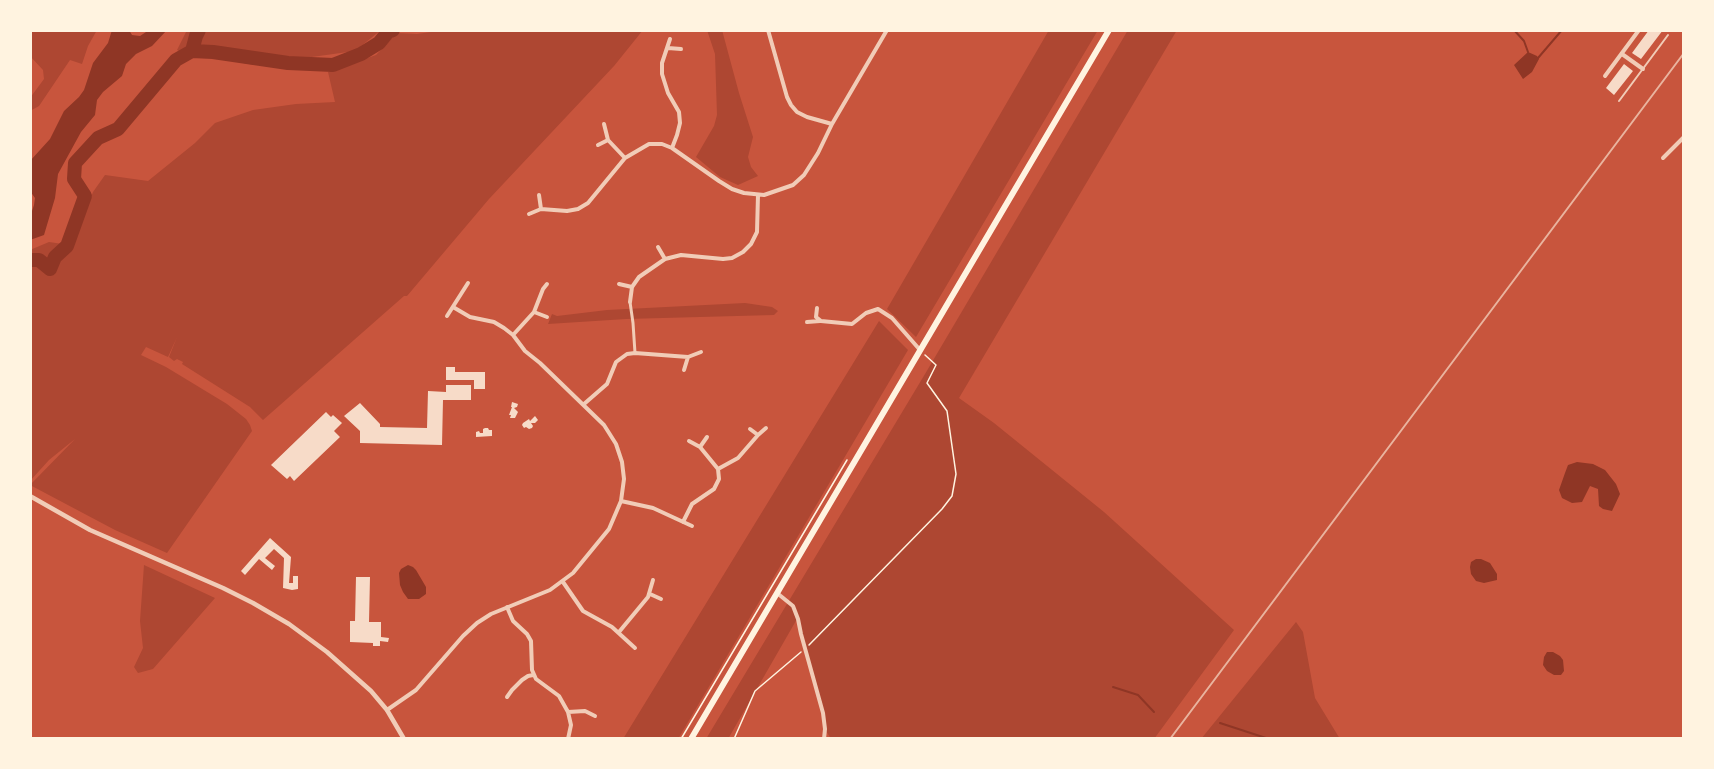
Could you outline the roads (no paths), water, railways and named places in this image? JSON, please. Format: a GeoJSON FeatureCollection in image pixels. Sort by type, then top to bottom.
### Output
{"type":"FeatureCollection","features":[{"type":"Feature","properties":{"kind":"main road"},"geometry":{"type":"LineString","coordinates":[[691,739],[1109,30]]}},
{"type":"Feature","properties":{"kind":"street"},"geometry":{"type":"LineString","coordinates":[[768,30],[791,105],[797,112],[807,117],[832,124]]}},
{"type":"Feature","properties":{"kind":"street"},"geometry":{"type":"LineString","coordinates":[[530,214],[541,209],[567,211],[578,209],[588,203],[625,158],[649,144],[662,144],[672,148],[732,189],[744,193],[771,194],[793,185],[804,175],[818,153],[832,124],[887,30]]}},
{"type":"Feature","properties":{"kind":"street"},"geometry":{"type":"LineString","coordinates":[[1605,76],[1639,30]]}},
{"type":"Feature","properties":{"kind":"street"},"geometry":{"type":"LineString","coordinates":[[670,39],[662,63],[662,74],[668,93],[679,112],[678,135],[672,148]]}},
{"type":"Feature","properties":{"kind":"street"},"geometry":{"type":"LineString","coordinates":[[668,48],[681,49]]}},
{"type":"Feature","properties":{"kind":"street"},"geometry":{"type":"LineString","coordinates":[[1621,54],[1643,69]]}},
{"type":"Feature","properties":{"kind":"street"},"geometry":{"type":"LineString","coordinates":[[604,124],[608,140],[625,158]]}},
{"type":"Feature","properties":{"kind":"street"},"geometry":{"type":"LineString","coordinates":[[1663,158],[1684,137]]}},
{"type":"Feature","properties":{"kind":"street"},"geometry":{"type":"LineString","coordinates":[[598,145],[608,140]]}},
{"type":"Feature","properties":{"kind":"street"},"geometry":{"type":"LineString","coordinates":[[539,195],[541,209]]}},
{"type":"Feature","properties":{"kind":"street"},"geometry":{"type":"LineString","coordinates":[[634,353],[630,302],[632,287],[639,277],[665,259],[681,255],[723,259],[732,258],[743,252],[751,244],[757,232],[758,195]]}},
{"type":"Feature","properties":{"kind":"street"},"geometry":{"type":"LineString","coordinates":[[658,247],[665,259]]}},
{"type":"Feature","properties":{"kind":"street"},"geometry":{"type":"LineString","coordinates":[[447,316],[468,283]]}},
{"type":"Feature","properties":{"kind":"street"},"geometry":{"type":"LineString","coordinates":[[513,334],[534,312],[547,284]]}},
{"type":"Feature","properties":{"kind":"street"},"geometry":{"type":"LineString","coordinates":[[619,284],[632,287]]}},
{"type":"Feature","properties":{"kind":"street"},"geometry":{"type":"LineString","coordinates":[[387,710],[416,690],[477,623],[491,614],[532,598],[563,582],[604,536],[614,521],[621,501],[624,479],[619,453],[604,425],[525,351],[513,334],[499,325],[470,317],[453,307]]}},
{"type":"Feature","properties":{"kind":"street"},"geometry":{"type":"LineString","coordinates":[[817,308],[816,316],[821,321]]}},
{"type":"Feature","properties":{"kind":"street"},"geometry":{"type":"LineString","coordinates":[[807,322],[852,324],[866,313],[878,309],[892,318],[920,350]]}},
{"type":"Feature","properties":{"kind":"street"},"geometry":{"type":"LineString","coordinates":[[534,312],[547,317]]}},
{"type":"Feature","properties":{"kind":"street"},"geometry":{"type":"LineString","coordinates":[[584,404],[607,384],[616,362],[627,354],[688,357],[701,352]]}},
{"type":"Feature","properties":{"kind":"street"},"geometry":{"type":"LineString","coordinates":[[684,370],[688,357]]}},
{"type":"Feature","properties":{"kind":"street"},"geometry":{"type":"LineString","coordinates":[[718,469],[738,458],[766,428]]}},
{"type":"Feature","properties":{"kind":"street"},"geometry":{"type":"LineString","coordinates":[[750,429],[758,435]]}},
{"type":"Feature","properties":{"kind":"street"},"geometry":{"type":"LineString","coordinates":[[700,447],[707,437]]}},
{"type":"Feature","properties":{"kind":"street"},"geometry":{"type":"LineString","coordinates":[[683,522],[692,504],[717,486],[719,478],[718,469],[700,447],[689,441]]}},
{"type":"Feature","properties":{"kind":"street"},"geometry":{"type":"LineString","coordinates":[[30,496],[114,541],[254,603],[289,624],[371,691],[387,710],[404,739]]}},
{"type":"Feature","properties":{"kind":"street"},"geometry":{"type":"LineString","coordinates":[[621,501],[652,508],[692,526]]}},
{"type":"Feature","properties":{"kind":"street"},"geometry":{"type":"LineString","coordinates":[[619,632],[641,608],[650,594],[653,580]]}},
{"type":"Feature","properties":{"kind":"street"},"geometry":{"type":"LineString","coordinates":[[563,582],[587,614],[608,624],[635,648]]}},
{"type":"Feature","properties":{"kind":"street"},"geometry":{"type":"LineString","coordinates":[[777,593],[793,606],[823,713],[824,739]]}},
{"type":"Feature","properties":{"kind":"street"},"geometry":{"type":"LineString","coordinates":[[650,594],[661,599]]}},
{"type":"Feature","properties":{"kind":"street"},"geometry":{"type":"LineString","coordinates":[[507,607],[513,621],[531,641],[534,675],[539,683],[559,696],[568,711],[571,725],[568,739]]}},
{"type":"Feature","properties":{"kind":"street"},"geometry":{"type":"LineString","coordinates":[[507,698],[522,680],[534,675]]}},
{"type":"Feature","properties":{"kind":"street"},"geometry":{"type":"LineString","coordinates":[[568,711],[585,711],[595,716]]}},
{"type":"Feature","properties":{"kind":"lane"},"geometry":{"type":"LineString","coordinates":[[1619,101],[1668,35]]}},
{"type":"Feature","properties":{"kind":"waterway"},"geometry":{"type":"LineString","coordinates":[[192,51],[199,30]]}},
{"type":"Feature","properties":{"kind":"waterway"},"geometry":{"type":"LineString","coordinates":[[30,260],[39,260],[50,269],[55,257],[67,246],[85,196],[74,179],[75,163],[98,138],[118,129],[176,60],[192,51],[288,63],[333,65],[361,54],[379,43],[388,32],[393,30]]}},
{"type":"Feature","properties":{"kind":"waterway"},"geometry":{"type":"LineString","coordinates":[[1514,30],[1524,41],[1528,52]]}},
{"type":"Feature","properties":{"kind":"waterway"},"geometry":{"type":"LineString","coordinates":[[1538,58],[1562,30]]}},
{"type":"Feature","properties":{"kind":"waterway"},"geometry":{"type":"LineString","coordinates":[[1113,687],[1138,695],[1154,712]]}},
{"type":"Feature","properties":{"kind":"waterway"},"geometry":{"type":"LineString","coordinates":[[1220,723],[1269,739]]}},
{"type":"Feature","properties":{"kind":"railway"},"geometry":{"type":"LineString","coordinates":[[1170,739],[1684,53]]}}]}
